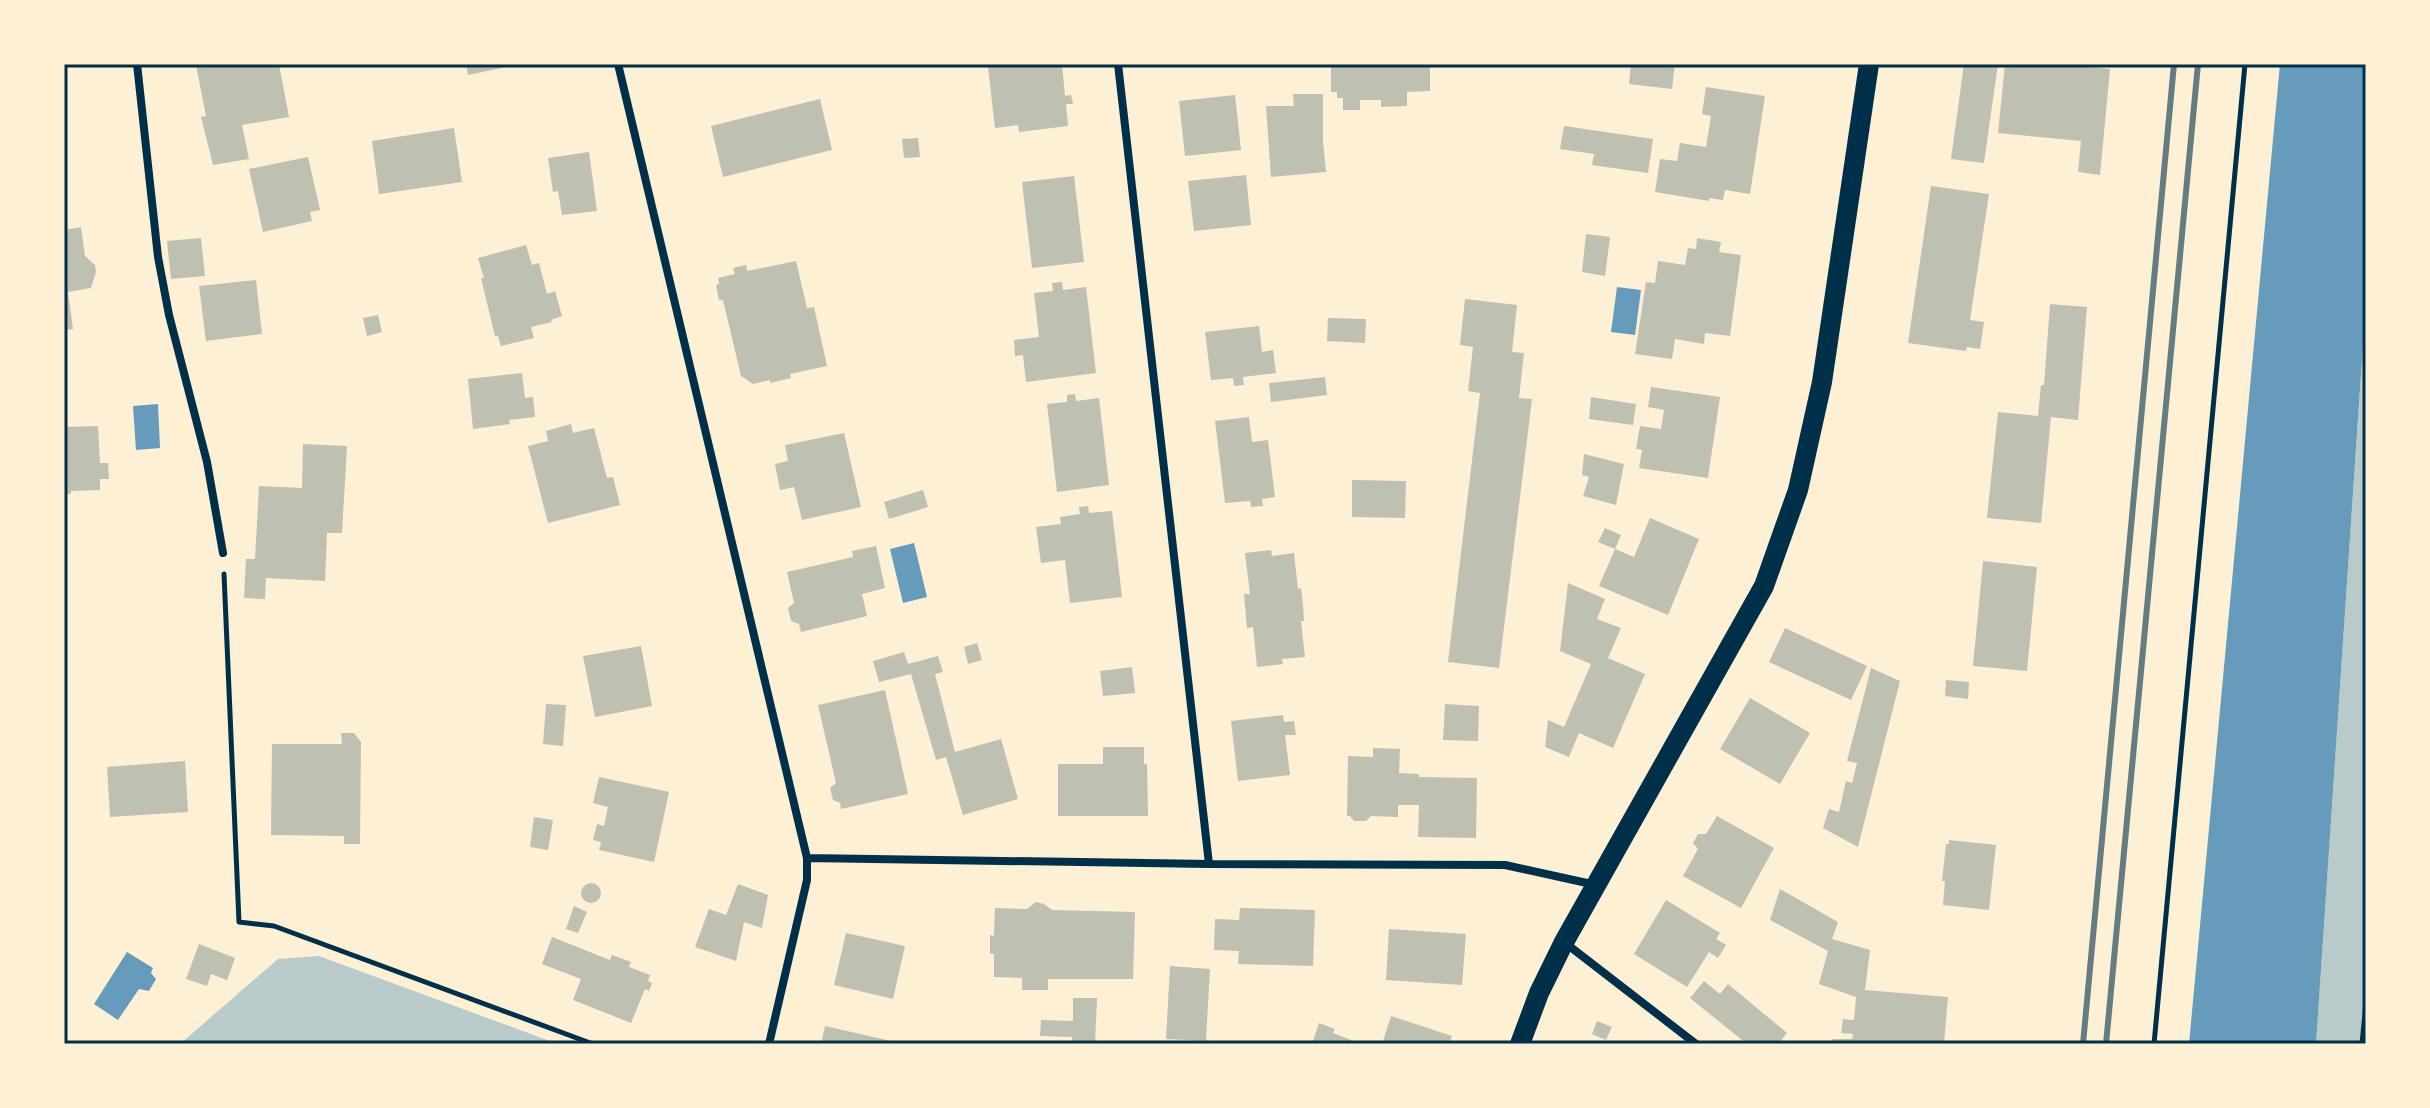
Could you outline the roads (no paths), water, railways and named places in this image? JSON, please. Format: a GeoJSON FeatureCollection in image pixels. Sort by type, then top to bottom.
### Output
{"type":"FeatureCollection","features":[{"type":"Feature","properties":{"kind":"main road"},"geometry":{"type":"LineString","coordinates":[[1520,1044],[1539,993],[1564,942],[1764,586],[1798,490],[1822,382],[1869,64]]}},
{"type":"Feature","properties":{"kind":"street"},"geometry":{"type":"LineString","coordinates":[[137,64],[158,257],[169,315],[207,462],[223,553]]}},
{"type":"Feature","properties":{"kind":"street"},"geometry":{"type":"LineString","coordinates":[[618,64],[807,858],[807,880],[769,1044]]}},
{"type":"Feature","properties":{"kind":"street"},"geometry":{"type":"LineString","coordinates":[[1118,64],[1209,864]]}},
{"type":"Feature","properties":{"kind":"street"},"geometry":{"type":"LineString","coordinates":[[807,858],[1505,865],[1597,885]]}},
{"type":"Feature","properties":{"kind":"street"},"geometry":{"type":"LineString","coordinates":[[1564,942],[1696,1044]]}},
{"type":"Feature","properties":{"kind":"water"},"geometry":{"type":"Polygon","coordinates":[[[2280,64],[2366,64],[2366,299],[2316,1044],[2189,1044],[2280,64]]]}},
{"type":"Feature","properties":{"kind":"water"},"geometry":{"type":"Polygon","coordinates":[[[1617,287],[1641,290],[1635,335],[1611,332],[1617,287]]]}},
{"type":"Feature","properties":{"kind":"water"},"geometry":{"type":"Polygon","coordinates":[[[158,404],[160,448],[136,450],[133,406],[158,404]]]}},
{"type":"Feature","properties":{"kind":"water"},"geometry":{"type":"Polygon","coordinates":[[[914,543],[927,597],[903,603],[890,549],[914,543]]]}},
{"type":"Feature","properties":{"kind":"water"},"geometry":{"type":"Polygon","coordinates":[[[127,952],[153,968],[151,973],[156,979],[149,991],[139,989],[118,1020],[94,1004],[127,952]]]}},
{"type":"Feature","properties":{"kind":"railway"},"geometry":{"type":"LineString","coordinates":[[2083,1044],[2174,64]]}},
{"type":"Feature","properties":{"kind":"railway"},"geometry":{"type":"LineString","coordinates":[[2106,1044],[2198,64]]}}]}
